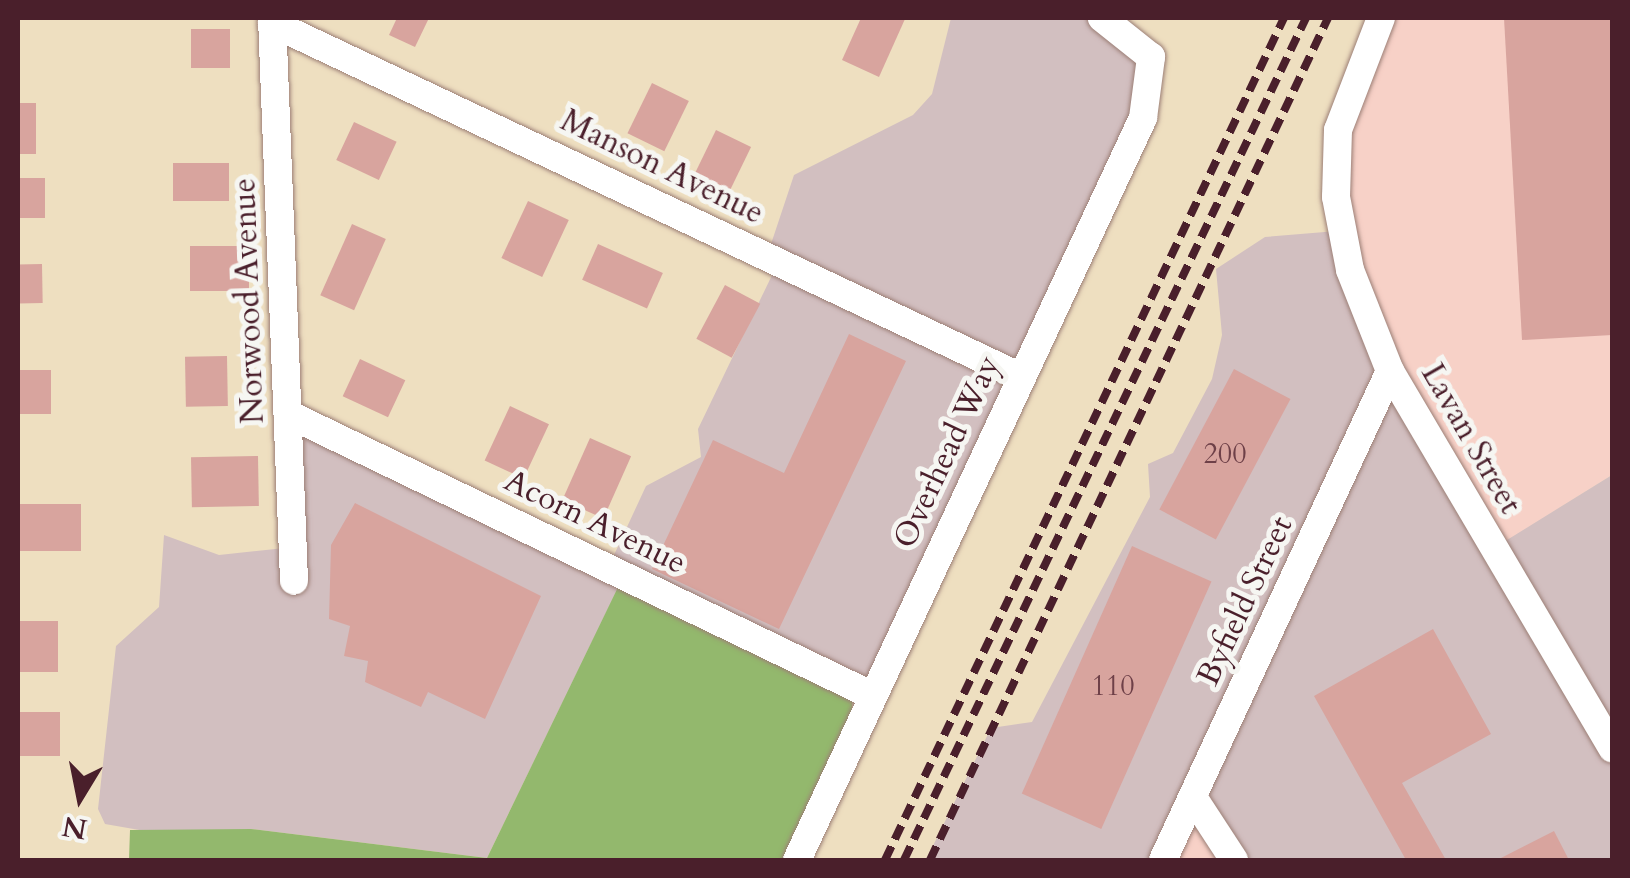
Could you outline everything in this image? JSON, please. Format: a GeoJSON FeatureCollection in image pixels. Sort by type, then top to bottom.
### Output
{"type":"FeatureCollection","features":[{"type":"Feature","properties":{"kind":"street","name":"Overhead Way"},"geometry":{"type":"LineString","coordinates":[[797,860],[1143,118],[1151,71],[1141,44],[1102,18]]}},
{"type":"Feature","properties":{"kind":"street","name":"Lavan Street"},"geometry":{"type":"LineString","coordinates":[[1381,18],[1338,142],[1338,220],[1390,371],[1612,748]]}},
{"type":"Feature","properties":{"kind":"street","name":"Manson Avenue"},"geometry":{"type":"LineString","coordinates":[[272,20],[1021,377]]}},
{"type":"Feature","properties":{"kind":"street","name":"Norwood Avenue"},"geometry":{"type":"LineString","coordinates":[[272,20],[294,582]]}},
{"type":"Feature","properties":{"kind":"street","name":"Byfield Street"},"geometry":{"type":"LineString","coordinates":[[1163,860],[1390,371]]}},
{"type":"Feature","properties":{"kind":"street","name":"Acorn Avenue"},"geometry":{"type":"LineString","coordinates":[[288,414],[871,695]]}},
{"type":"Feature","properties":{"kind":"street"},"geometry":{"type":"LineString","coordinates":[[1194,798],[1234,860]]}},
{"type":"Feature","properties":{"kind":"shaded area"},"geometry":{"type":"Polygon","coordinates":[[[951,18],[1097,18],[1127,36],[1149,80],[1038,341],[1004,370],[997,410],[876,667],[853,689],[621,582],[487,858],[251,829],[174,836],[105,824],[98,809],[116,646],[159,607],[164,535],[219,555],[285,548],[288,424],[608,568],[646,486],[701,457],[698,429],[774,271],[768,253],[794,175],[913,115],[932,94],[951,18]]]}},
{"type":"Feature","properties":{"kind":"shaded area"},"geometry":{"type":"Polygon","coordinates":[[[1382,18],[1612,18],[1612,475],[1495,548],[1389,379],[1334,168],[1382,18]]]}},
{"type":"Feature","properties":{"kind":"shaded area"},"geometry":{"type":"Polygon","coordinates":[[[1337,231],[1389,379],[1494,548],[1612,475],[1612,860],[1223,860],[1190,817],[1161,860],[926,860],[991,728],[1032,722],[1150,497],[1148,464],[1173,453],[1212,379],[1222,335],[1216,269],[1265,237],[1337,231]]]}},
{"type":"Feature","properties":{"kind":"shaded area"},"geometry":{"type":"Polygon","coordinates":[[[1190,817],[1223,860],[1162,860],[1190,817]]]}},
{"type":"Feature","properties":{"kind":"green space"},"geometry":{"type":"Polygon","coordinates":[[[621,581],[853,689],[851,732],[796,860],[129,860],[130,830],[251,829],[487,858],[621,581]]]}},
{"type":"Feature","properties":{"kind":"building"},"geometry":{"type":"Polygon","coordinates":[[[397,18],[429,18],[415,47],[389,35],[397,18]]]}},
{"type":"Feature","properties":{"kind":"building"},"geometry":{"type":"Polygon","coordinates":[[[861,18],[905,19],[879,77],[842,60],[861,18]]]}},
{"type":"Feature","properties":{"kind":"building"},"geometry":{"type":"Polygon","coordinates":[[[1504,18],[1612,18],[1612,335],[1522,340],[1504,18]]]}},
{"type":"Feature","properties":{"kind":"building"},"geometry":{"type":"Polygon","coordinates":[[[191,29],[230,29],[230,68],[191,68],[191,29]]]}},
{"type":"Feature","properties":{"kind":"building"},"geometry":{"type":"Polygon","coordinates":[[[652,83],[689,101],[664,151],[627,133],[652,83]]]}},
{"type":"Feature","properties":{"kind":"building"},"geometry":{"type":"Polygon","coordinates":[[[18,103],[36,103],[36,154],[18,154],[18,103]]]}},
{"type":"Feature","properties":{"kind":"building"},"geometry":{"type":"Polygon","coordinates":[[[354,122],[397,142],[379,180],[336,160],[354,122]]]}},
{"type":"Feature","properties":{"kind":"building"},"geometry":{"type":"Polygon","coordinates":[[[716,130],[751,147],[730,190],[695,173],[716,130]]]}},
{"type":"Feature","properties":{"kind":"building"},"geometry":{"type":"Polygon","coordinates":[[[173,163],[229,163],[229,201],[173,201],[173,163]]]}},
{"type":"Feature","properties":{"kind":"building"},"geometry":{"type":"Polygon","coordinates":[[[18,178],[45,178],[45,218],[18,218],[18,178]]]}},
{"type":"Feature","properties":{"kind":"building"},"geometry":{"type":"Polygon","coordinates":[[[528,201],[569,220],[542,277],[501,258],[528,201]]]}},
{"type":"Feature","properties":{"kind":"building"},"geometry":{"type":"Polygon","coordinates":[[[352,224],[386,239],[354,310],[320,295],[352,224]]]}},
{"type":"Feature","properties":{"kind":"building"},"geometry":{"type":"Polygon","coordinates":[[[598,244],[663,273],[647,309],[582,280],[598,244]]]}},
{"type":"Feature","properties":{"kind":"building"},"geometry":{"type":"Polygon","coordinates":[[[190,246],[249,246],[249,291],[190,291],[190,246]]]}},
{"type":"Feature","properties":{"kind":"building"},"geometry":{"type":"Polygon","coordinates":[[[18,264],[42,264],[43,303],[19,303],[18,264]]]}},
{"type":"Feature","properties":{"kind":"building"},"geometry":{"type":"Polygon","coordinates":[[[725,285],[760,304],[732,358],[696,339],[725,285]]]}},
{"type":"Feature","properties":{"kind":"building"},"geometry":{"type":"Polygon","coordinates":[[[849,334],[906,361],[779,629],[652,569],[713,440],[784,473],[849,334]]]}},
{"type":"Feature","properties":{"kind":"building"},"geometry":{"type":"Polygon","coordinates":[[[227,356],[228,406],[186,407],[185,357],[227,356]]]}},
{"type":"Feature","properties":{"kind":"building"},"geometry":{"type":"Polygon","coordinates":[[[360,359],[405,380],[388,417],[343,396],[360,359]]]}},
{"type":"Feature","properties":{"kind":"building"},"geometry":{"type":"Polygon","coordinates":[[[1234,369],[1291,399],[1216,539],[1159,509],[1234,369]]]}},
{"type":"Feature","properties":{"kind":"building"},"geometry":{"type":"Polygon","coordinates":[[[18,370],[51,370],[51,414],[18,414],[18,370]]]}},
{"type":"Feature","properties":{"kind":"building"},"geometry":{"type":"Polygon","coordinates":[[[510,406],[549,424],[524,479],[485,460],[510,406]]]}},
{"type":"Feature","properties":{"kind":"building"},"geometry":{"type":"Polygon","coordinates":[[[590,438],[631,456],[603,518],[562,500],[590,438]]]}},
{"type":"Feature","properties":{"kind":"building"},"geometry":{"type":"Polygon","coordinates":[[[258,456],[259,506],[192,507],[191,457],[258,456]]]}},
{"type":"Feature","properties":{"kind":"building"},"geometry":{"type":"Polygon","coordinates":[[[355,503],[541,596],[485,719],[428,692],[421,707],[365,682],[368,661],[344,656],[350,626],[329,619],[331,545],[355,503]]]}},
{"type":"Feature","properties":{"kind":"building"},"geometry":{"type":"Polygon","coordinates":[[[18,504],[81,504],[81,551],[18,551],[18,504]]]}},
{"type":"Feature","properties":{"kind":"building"},"geometry":{"type":"Polygon","coordinates":[[[1132,546],[1211,581],[1101,829],[1022,794],[1132,546]]]}},
{"type":"Feature","properties":{"kind":"building"},"geometry":{"type":"Polygon","coordinates":[[[18,621],[58,621],[58,672],[18,672],[18,621]]]}},
{"type":"Feature","properties":{"kind":"building"},"geometry":{"type":"Polygon","coordinates":[[[1433,629],[1491,734],[1402,783],[1446,860],[1406,860],[1314,696],[1433,629]]]}},
{"type":"Feature","properties":{"kind":"building"},"geometry":{"type":"Polygon","coordinates":[[[18,712],[60,712],[60,756],[18,756],[18,712]]]}},
{"type":"Feature","properties":{"kind":"building"},"geometry":{"type":"Polygon","coordinates":[[[1554,831],[1569,860],[1497,860],[1554,831]]]}},
{"type":"Feature","properties":{"kind":"railway"},"geometry":{"type":"LineString","coordinates":[[885,860],[1284,18]]}},
{"type":"Feature","properties":{"kind":"railway"},"geometry":{"type":"LineString","coordinates":[[904,860],[1306,18]]}},
{"type":"Feature","properties":{"kind":"railway"},"geometry":{"type":"LineString","coordinates":[[930,860],[1328,18]]}}]}
